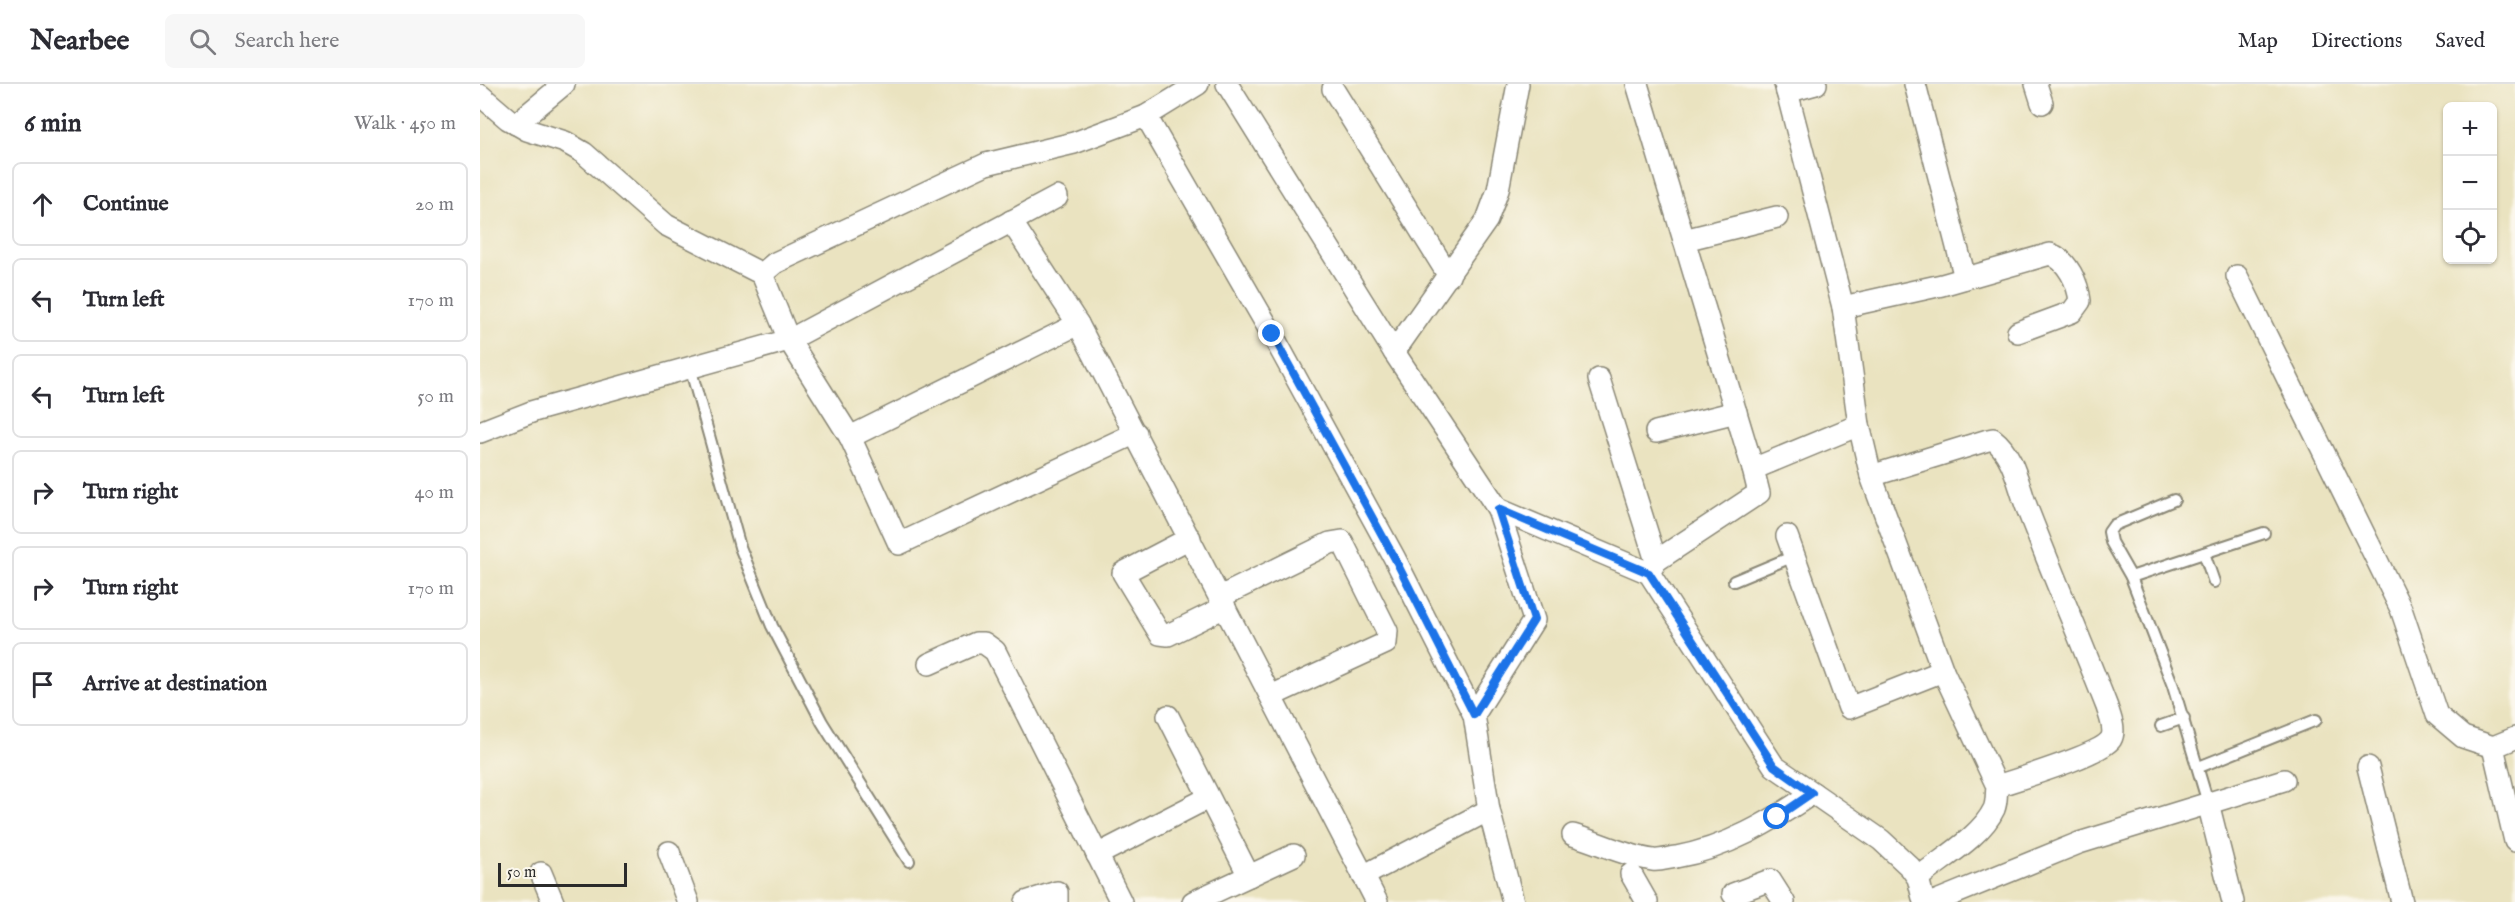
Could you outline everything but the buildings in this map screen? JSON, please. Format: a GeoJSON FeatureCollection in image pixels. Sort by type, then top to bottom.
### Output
{"type":"FeatureCollection","features":[{"type":"Feature","properties":{"kind":"street"},"geometry":{"type":"LineString","coordinates":[[516,124],[564,84]]}},
{"type":"Feature","properties":{"kind":"street"},"geometry":{"type":"LineString","coordinates":[[762,274],[775,263],[986,164],[1074,143],[1146,116],[1198,84]]}},
{"type":"Feature","properties":{"kind":"street"},"geometry":{"type":"LineString","coordinates":[[1227,84],[1394,352],[1498,509],[1534,620],[1474,715]]}},
{"type":"Feature","properties":{"kind":"street"},"geometry":{"type":"LineString","coordinates":[[1394,352],[1487,220],[1498,190],[1518,84]]}},
{"type":"Feature","properties":{"kind":"street"},"geometry":{"type":"LineString","coordinates":[[1637,84],[1759,493],[1652,567]]}},
{"type":"Feature","properties":{"kind":"street"},"geometry":{"type":"LineString","coordinates":[[1816,84],[1786,88],[1843,307],[1859,425],[1871,476],[1943,671],[1997,786],[1995,807],[1986,823],[1918,878]]}},
{"type":"Feature","properties":{"kind":"street"},"geometry":{"type":"LineString","coordinates":[[1915,84],[1965,278]]}},
{"type":"Feature","properties":{"kind":"street"},"geometry":{"type":"LineString","coordinates":[[1333,89],[1449,276]]}},
{"type":"Feature","properties":{"kind":"street"},"geometry":{"type":"LineString","coordinates":[[480,95],[507,119],[527,130],[565,142],[584,153],[666,225],[762,274],[789,340],[850,437],[899,544],[1136,433]]}},
{"type":"Feature","properties":{"kind":"street"},"geometry":{"type":"LineString","coordinates":[[1146,116],[1272,334],[1367,506],[1474,715],[1489,810],[1513,902]]}},
{"type":"Feature","properties":{"kind":"street"},"geometry":{"type":"LineString","coordinates":[[480,432],[534,411],[789,340],[1057,196]]}},
{"type":"Feature","properties":{"kind":"street"},"geometry":{"type":"LineString","coordinates":[[1684,240],[1777,217]]}},
{"type":"Feature","properties":{"kind":"street"},"geometry":{"type":"LineString","coordinates":[[1011,221],[1078,324],[1377,902]]}},
{"type":"Feature","properties":{"kind":"street"},"geometry":{"type":"LineString","coordinates":[[1843,307],[1942,285],[2050,254],[2065,262],[2079,293],[2080,302],[2072,312],[2018,332]]}},
{"type":"Feature","properties":{"kind":"street"},"geometry":{"type":"LineString","coordinates":[[2237,276],[2401,609],[2437,715],[2463,737],[2493,747],[2515,738]]}},
{"type":"Feature","properties":{"kind":"street"},"geometry":{"type":"LineString","coordinates":[[850,437],[1078,324]]}},
{"type":"Feature","properties":{"kind":"street"},"geometry":{"type":"LineString","coordinates":[[1599,379],[1652,567],[1774,766],[1881,840],[1910,867],[1918,878],[1924,902]]}},
{"type":"Feature","properties":{"kind":"street"},"geometry":{"type":"LineString","coordinates":[[1656,432],[1736,412]]}},
{"type":"Feature","properties":{"kind":"street"},"geometry":{"type":"LineString","coordinates":[[1753,470],[1859,425]]}},
{"type":"Feature","properties":{"kind":"street"},"geometry":{"type":"LineString","coordinates":[[1871,476],[1994,439],[2002,446],[2010,459],[2026,506],[2113,724],[2112,737],[2106,745],[2089,754],[1997,786]]}},
{"type":"Feature","properties":{"kind":"street"},"geometry":{"type":"LineString","coordinates":[[1498,509],[1652,567]]}},
{"type":"Feature","properties":{"kind":"street"},"geometry":{"type":"LineString","coordinates":[[1787,536],[1849,708],[1943,671]]}},
{"type":"Feature","properties":{"kind":"street"},"geometry":{"type":"LineString","coordinates":[[1190,538],[1123,573],[1160,634],[1168,635],[1330,543],[1342,541],[1387,631],[1386,643],[1271,696]]}},
{"type":"Feature","properties":{"kind":"street"},"geometry":{"type":"LineString","coordinates":[[929,664],[976,643],[984,643],[994,651],[1121,902]]}},
{"type":"Feature","properties":{"kind":"street"},"geometry":{"type":"LineString","coordinates":[[1168,716],[1249,876]]}},
{"type":"Feature","properties":{"kind":"street"},"geometry":{"type":"LineString","coordinates":[[2493,747],[2515,841]]}},
{"type":"Feature","properties":{"kind":"street"},"geometry":{"type":"LineString","coordinates":[[2368,767],[2402,902]]}},
{"type":"Feature","properties":{"kind":"street"},"geometry":{"type":"LineString","coordinates":[[1934,902],[2079,843],[2284,780]]}},
{"type":"Feature","properties":{"kind":"street"},"geometry":{"type":"LineString","coordinates":[[1573,835],[1625,854],[1656,861],[1685,855],[1738,838],[1777,817],[1812,793]]}},
{"type":"Feature","properties":{"kind":"street"},"geometry":{"type":"LineString","coordinates":[[1097,855],[1208,798]]}},
{"type":"Feature","properties":{"kind":"street"},"geometry":{"type":"LineString","coordinates":[[2208,803],[2233,902]]}},
{"type":"Feature","properties":{"kind":"street"},"geometry":{"type":"LineString","coordinates":[[1363,876],[1489,810]]}},
{"type":"Feature","properties":{"kind":"street"},"geometry":{"type":"LineString","coordinates":[[669,852],[687,902]]}},
{"type":"Feature","properties":{"kind":"street"},"geometry":{"type":"LineString","coordinates":[[1193,902],[1294,855]]}},
{"type":"Feature","properties":{"kind":"street"},"geometry":{"type":"LineString","coordinates":[[541,873],[553,902]]}},
{"type":"Feature","properties":{"kind":"street"},"geometry":{"type":"LineString","coordinates":[[1631,874],[1647,902]]}},
{"type":"Feature","properties":{"kind":"street"},"geometry":{"type":"LineString","coordinates":[[1733,894],[1770,880],[1784,902]]}},
{"type":"Feature","properties":{"kind":"street"},"geometry":{"type":"LineString","coordinates":[[1026,902],[1057,892],[1057,902]]}},
{"type":"Feature","properties":{"kind":"lane"},"geometry":{"type":"LineString","coordinates":[[690,367],[740,547],[772,626],[822,722],[909,861]]}},
{"type":"Feature","properties":{"kind":"lane"},"geometry":{"type":"LineString","coordinates":[[2174,500],[2115,525],[2109,532],[2111,542],[2131,576],[2174,686],[2208,803]]}},
{"type":"Feature","properties":{"kind":"lane"},"geometry":{"type":"LineString","coordinates":[[2131,576],[2264,533]]}},
{"type":"Feature","properties":{"kind":"lane"},"geometry":{"type":"LineString","coordinates":[[2204,553],[2214,582]]}},
{"type":"Feature","properties":{"kind":"lane"},"geometry":{"type":"LineString","coordinates":[[1734,581],[1794,556]]}},
{"type":"Feature","properties":{"kind":"lane"},"geometry":{"type":"LineString","coordinates":[[2161,726],[2184,718]]}},
{"type":"Feature","properties":{"kind":"lane"},"geometry":{"type":"LineString","coordinates":[[2199,767],[2316,720]]}},
{"type":"Feature","properties":{"kind":"route"},"geometry":{"type":"LineString","coordinates":[[1272,334],[1394,557],[1474,715],[1534,620],[1498,509],[1649,573],[1774,766],[1812,793],[1777,817]]}}]}
